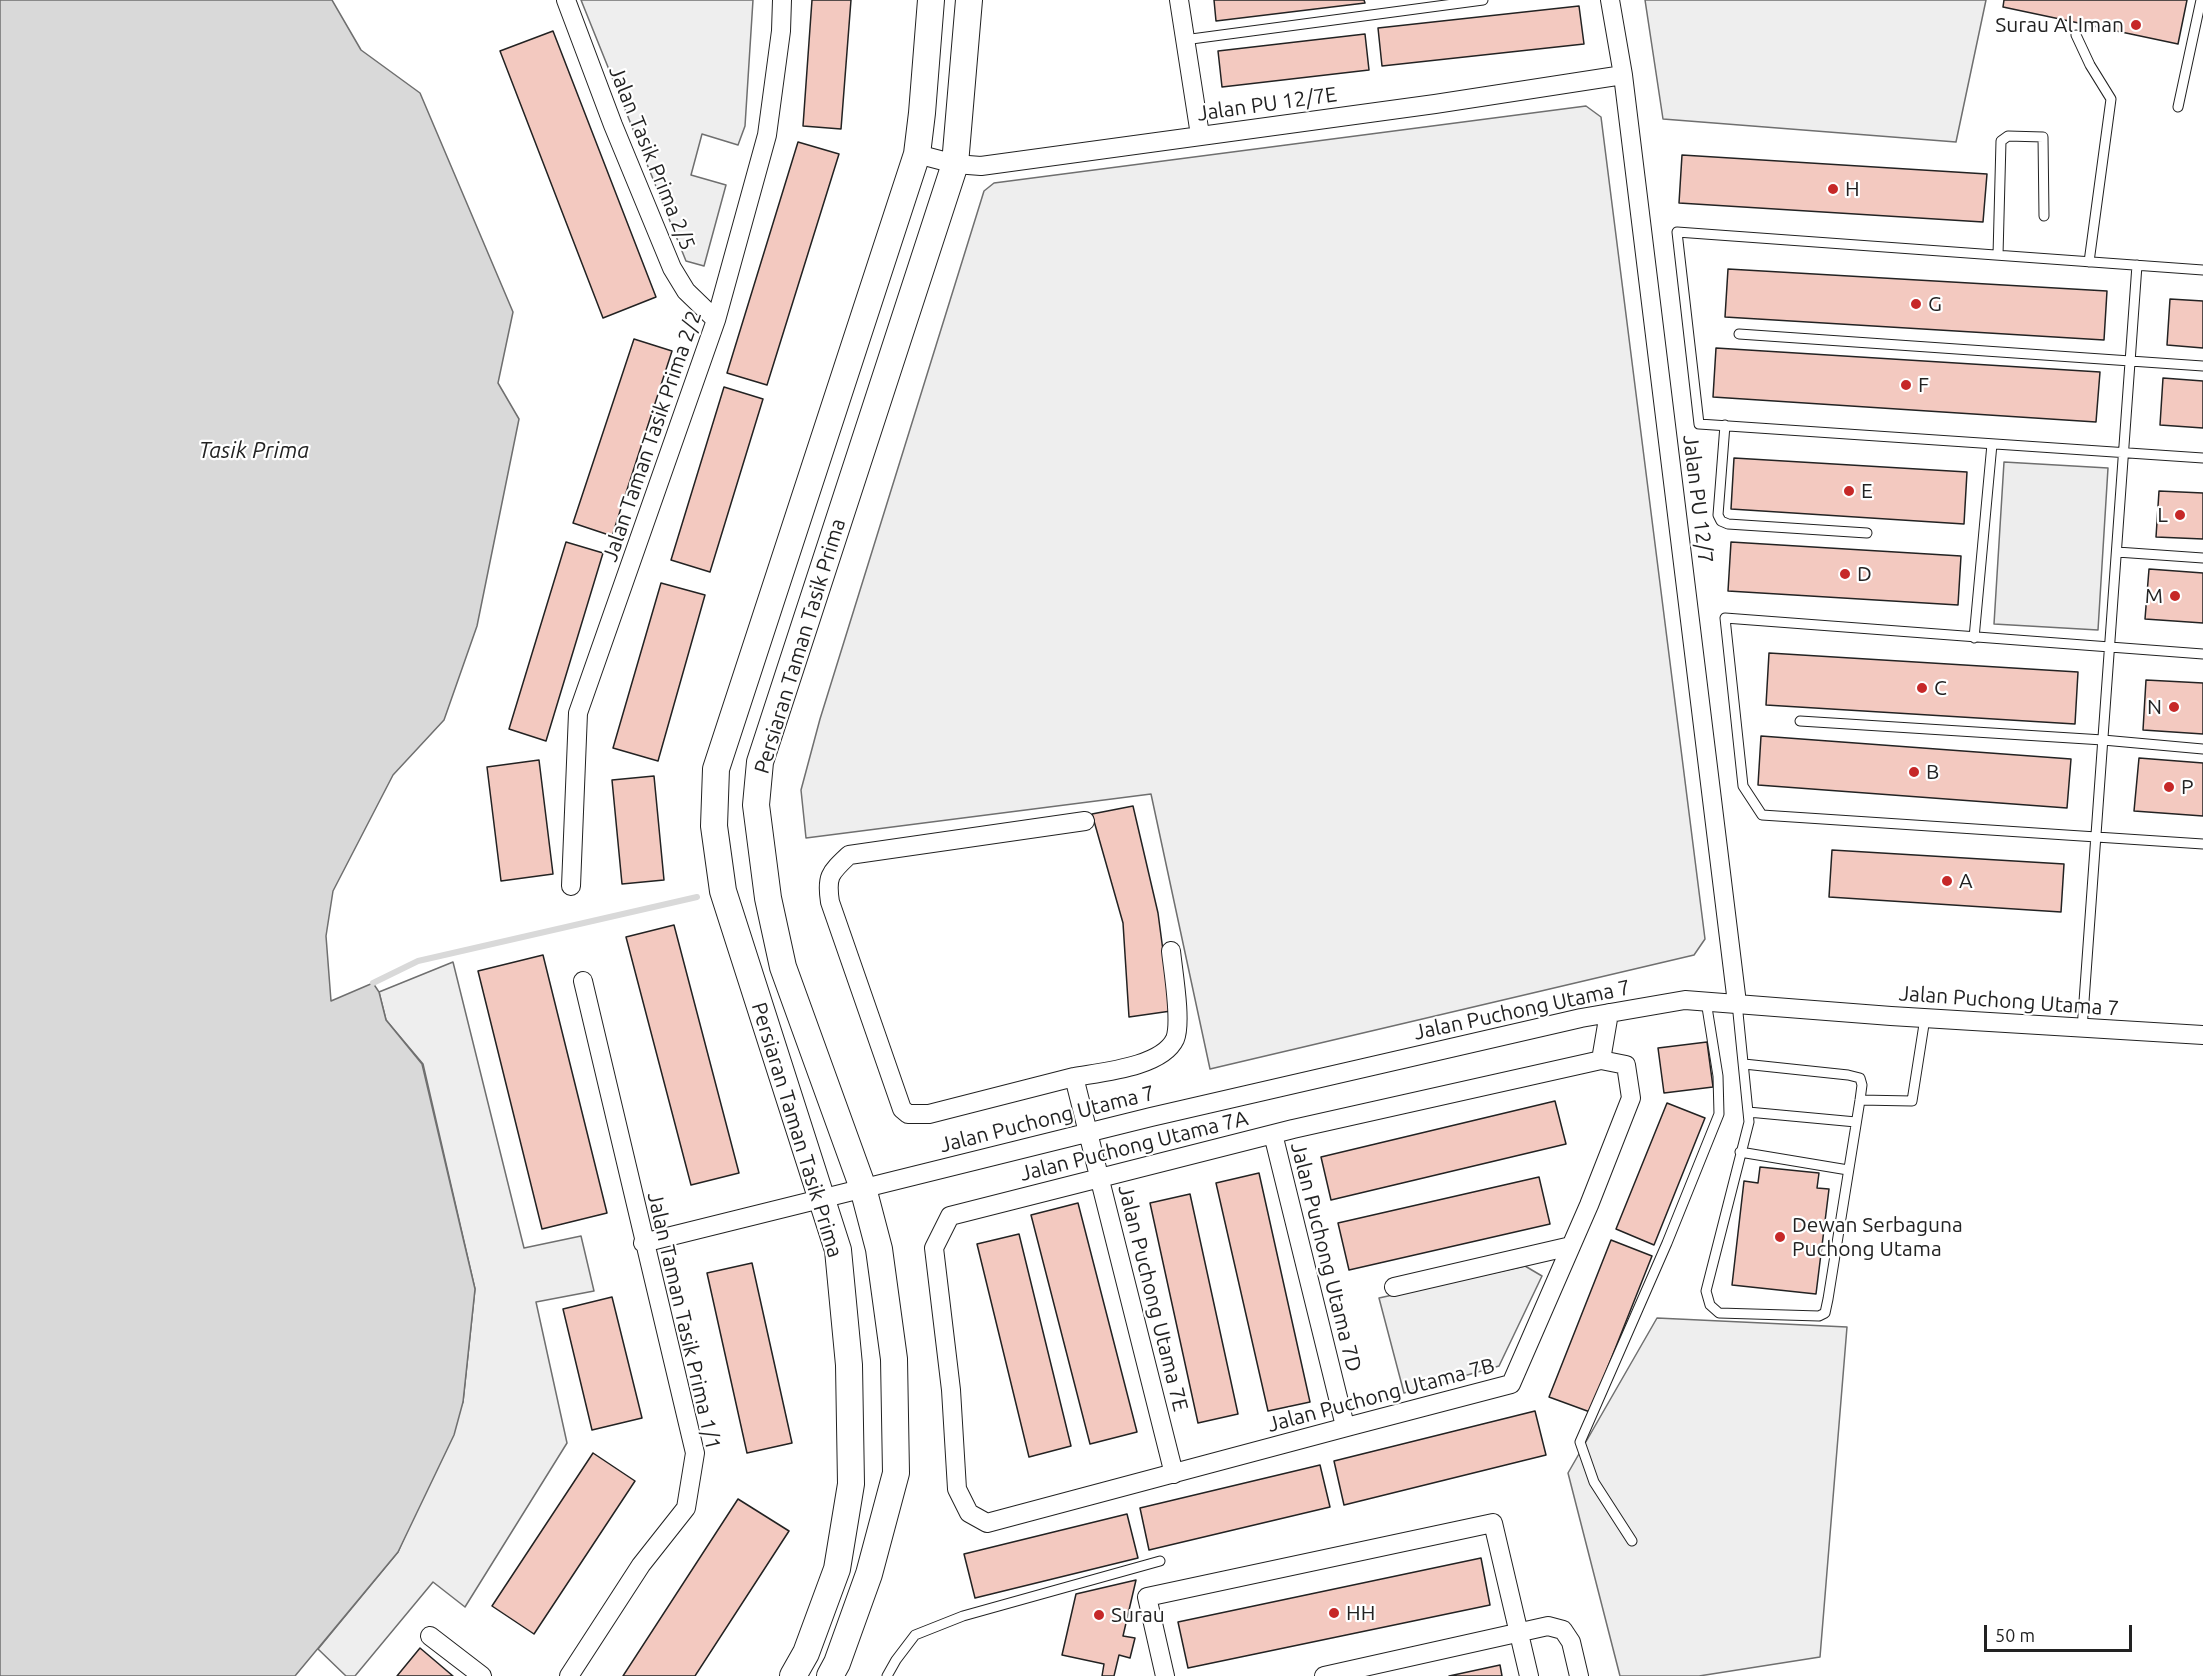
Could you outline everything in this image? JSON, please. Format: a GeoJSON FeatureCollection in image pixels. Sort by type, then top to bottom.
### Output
{"type":"FeatureCollection","features":[{"type":"Feature","properties":{"kind":"main road","name":"Persiaran Taman Tasik Prima"},"geometry":{"type":"LineString","coordinates":[[793,1676],[806,1653],[837,1569],[851,1484],[849,1365],[837,1250],[723,891],[714,826],[716,769],[917,154],[931,0]]}},
{"type":"Feature","properties":{"kind":"main road","name":"Persiaran Taman Tasik Prima"},"geometry":{"type":"LineString","coordinates":[[830,1676],[837,1663],[869,1574],[896,1473],[894,1359],[879,1249],[863,1188],[783,967],[768,898],[756,805],[760,762],[955,164],[969,0]]}},
{"type":"Feature","properties":{"kind":"street","name":"Jalan Tasik Prima 2/5"},"geometry":{"type":"LineString","coordinates":[[566,0],[613,124],[672,268],[686,291],[716,320]]}},
{"type":"Feature","properties":{"kind":"street","name":"Jalan Taman Tasik Prima 2/2"},"geometry":{"type":"LineString","coordinates":[[571,886],[578,713],[716,320],[767,135],[781,31],[782,0]]}},
{"type":"Feature","properties":{"kind":"street"},"geometry":{"type":"LineString","coordinates":[[1179,0],[1200,135]]}},
{"type":"Feature","properties":{"kind":"street","name":"Jalan PU 12/7"},"geometry":{"type":"LineString","coordinates":[[1610,0],[1623,75],[1737,1004]]}},
{"type":"Feature","properties":{"kind":"street","name":"Jalan PU 12/7E"},"geometry":{"type":"LineString","coordinates":[[917,154],[955,164],[981,166],[1435,104],[1623,75]]}},
{"type":"Feature","properties":{"kind":"street"},"geometry":{"type":"LineString","coordinates":[[1085,821],[849,855],[829,875],[830,902],[902,1109],[908,1114],[929,1114],[1074,1077],[1136,1065],[1159,1057],[1175,1039],[1178,1019],[1171,951]]}},
{"type":"Feature","properties":{"kind":"street","name":"Jalan Taman Tasik Prima 1/1"},"geometry":{"type":"LineString","coordinates":[[569,1676],[641,1565],[686,1508],[695,1453],[583,981]]}},
{"type":"Feature","properties":{"kind":"street","name":"Jalan Puchong Utama 7"},"geometry":{"type":"LineString","coordinates":[[644,1243],[1089,1132],[1581,1018],[1685,1000],[2082,1029],[2203,1035]]}},
{"type":"Feature","properties":{"kind":"street"},"geometry":{"type":"LineString","coordinates":[[1601,1060],[1608,1013]]}},
{"type":"Feature","properties":{"kind":"street","name":"Jalan Puchong Utama 7A"},"geometry":{"type":"LineString","coordinates":[[957,1489],[951,1390],[934,1248],[950,1216],[1273,1134],[1601,1060]]}},
{"type":"Feature","properties":{"kind":"street","name":"Jalan Puchong Utama 7B"},"geometry":{"type":"LineString","coordinates":[[957,1489],[969,1513],[987,1522],[1511,1384],[1571,1246],[1631,1098],[1626,1065],[1601,1060]]}},
{"type":"Feature","properties":{"kind":"street","name":"Jalan Puchong Utama 7E"},"geometry":{"type":"LineString","coordinates":[[1074,1077],[1174,1474]]}},
{"type":"Feature","properties":{"kind":"street","name":"Jalan Puchong Utama 7D"},"geometry":{"type":"LineString","coordinates":[[1273,1134],[1345,1426]]}},
{"type":"Feature","properties":{"kind":"street"},"geometry":{"type":"LineString","coordinates":[[1394,1287],[1571,1246]]}},
{"type":"Feature","properties":{"kind":"street"},"geometry":{"type":"LineString","coordinates":[[1165,1676],[1147,1597],[1493,1523],[1528,1676]]}},
{"type":"Feature","properties":{"kind":"street"},"geometry":{"type":"LineString","coordinates":[[1324,1676],[1548,1626],[1563,1630],[1571,1642],[1579,1676]]}},
{"type":"Feature","properties":{"kind":"street"},"geometry":{"type":"LineString","coordinates":[[430,1635],[482,1676]]}},
{"type":"Feature","properties":{"kind":"lane"},"geometry":{"type":"LineString","coordinates":[[1184,40],[1483,0]]}},
{"type":"Feature","properties":{"kind":"lane"},"geometry":{"type":"LineString","coordinates":[[2178,107],[2201,0]]}},
{"type":"Feature","properties":{"kind":"lane"},"geometry":{"type":"LineString","coordinates":[[2076,35],[2090,65],[2111,99],[2089,262]]}},
{"type":"Feature","properties":{"kind":"lane"},"geometry":{"type":"LineString","coordinates":[[1998,255],[2001,141],[2008,136],[2043,137],[2044,216]]}},
{"type":"Feature","properties":{"kind":"lane"},"geometry":{"type":"LineString","coordinates":[[2203,270],[1677,232],[1699,424],[2203,458]]}},
{"type":"Feature","properties":{"kind":"lane"},"geometry":{"type":"LineString","coordinates":[[2082,1029],[2137,266]]}},
{"type":"Feature","properties":{"kind":"lane"},"geometry":{"type":"LineString","coordinates":[[1739,334],[2203,366]]}},
{"type":"Feature","properties":{"kind":"lane"},"geometry":{"type":"LineString","coordinates":[[1725,425],[1718,515],[1721,521],[1728,524],[1867,533]]}},
{"type":"Feature","properties":{"kind":"lane"},"geometry":{"type":"LineString","coordinates":[[1974,638],[1992,444]]}},
{"type":"Feature","properties":{"kind":"lane"},"geometry":{"type":"LineString","coordinates":[[2116,552],[2203,558]]}},
{"type":"Feature","properties":{"kind":"lane"},"geometry":{"type":"LineString","coordinates":[[2203,654],[1725,618],[1743,786],[1762,816],[2203,844]]}},
{"type":"Feature","properties":{"kind":"lane"},"geometry":{"type":"LineString","coordinates":[[1800,721],[2103,740],[2203,749]]}},
{"type":"Feature","properties":{"kind":"lane"},"geometry":{"type":"LineString","coordinates":[[1632,1541],[1594,1482],[1580,1442],[1666,1244],[1719,1114],[1718,1076],[1706,1001]]}},
{"type":"Feature","properties":{"kind":"lane"},"geometry":{"type":"LineString","coordinates":[[1737,1004],[1749,1122],[1706,1291],[1710,1305],[1719,1313],[1819,1316],[1825,1313],[1860,1100],[1862,1085],[1860,1078],[1744,1065]]}},
{"type":"Feature","properties":{"kind":"lane"},"geometry":{"type":"LineString","coordinates":[[1860,1100],[1912,1101],[1925,1018]]}},
{"type":"Feature","properties":{"kind":"lane"},"geometry":{"type":"LineString","coordinates":[[1748,1112],[1856,1122]]}},
{"type":"Feature","properties":{"kind":"lane"},"geometry":{"type":"LineString","coordinates":[[1740,1152],[1848,1170]]}},
{"type":"Feature","properties":{"kind":"lane"},"geometry":{"type":"LineString","coordinates":[[887,1676],[915,1635],[973,1613],[1160,1561]]}},
{"type":"Feature","properties":{"kind":"shaded area"},"geometry":{"type":"Polygon","coordinates":[[[581,0],[753,0],[745,126],[738,145],[702,134],[691,175],[726,185],[704,266],[686,261],[581,0]]]}},
{"type":"Feature","properties":{"kind":"shaded area"},"geometry":{"type":"Polygon","coordinates":[[[1645,0],[1986,0],[1956,142],[1663,119],[1645,0]]]}},
{"type":"Feature","properties":{"kind":"shaded area"},"geometry":{"type":"Polygon","coordinates":[[[1586,106],[1601,117],[1705,939],[1694,955],[1210,1069],[1151,794],[806,838],[801,790],[820,719],[984,191],[994,183],[1586,106]]]}},
{"type":"Feature","properties":{"kind":"shaded area"},"geometry":{"type":"Polygon","coordinates":[[[2004,462],[2108,468],[2098,630],[1994,624],[2004,462]]]}},
{"type":"Feature","properties":{"kind":"shaded area"},"geometry":{"type":"Polygon","coordinates":[[[453,962],[524,1248],[581,1236],[594,1291],[536,1302],[567,1443],[465,1607],[433,1582],[355,1676],[346,1676],[318,1649],[398,1552],[463,1402],[475,1289],[423,1064],[386,1020],[379,992],[453,962]]]}},
{"type":"Feature","properties":{"kind":"shaded area"},"geometry":{"type":"Polygon","coordinates":[[[1525,1266],[1542,1276],[1499,1366],[1404,1393],[1379,1298],[1525,1266]]]}},
{"type":"Feature","properties":{"kind":"shaded area"},"geometry":{"type":"Polygon","coordinates":[[[1657,1318],[1847,1327],[1820,1657],[1699,1676],[1620,1676],[1568,1473],[1657,1318]]]}},
{"type":"Feature","properties":{"kind":"water","name":"Tasik Prima"},"geometry":{"type":"Polygon","coordinates":[[[0,0],[332,0],[361,50],[420,93],[513,312],[498,383],[519,419],[477,626],[444,720],[393,775],[333,891],[326,936],[331,1001],[373,983],[379,992],[386,1020],[422,1064],[475,1289],[463,1402],[454,1435],[398,1552],[295,1676],[0,1676],[0,0]]]}},
{"type":"Feature","properties":{"kind":"building"},"geometry":{"type":"Polygon","coordinates":[[[812,0],[851,0],[841,129],[803,126],[812,0]]]}},
{"type":"Feature","properties":{"kind":"building"},"geometry":{"type":"Polygon","coordinates":[[[1214,0],[1364,0],[1365,3],[1216,21],[1214,0]]]}},
{"type":"Feature","properties":{"kind":"building","name":"Surau Al Iman"},"geometry":{"type":"Polygon","coordinates":[[[2004,0],[2187,0],[2178,44],[2003,7],[2004,0]]]}},
{"type":"Feature","properties":{"kind":"building"},"geometry":{"type":"Polygon","coordinates":[[[1579,6],[1584,44],[1382,66],[1378,28],[1579,6]]]}},
{"type":"Feature","properties":{"kind":"building"},"geometry":{"type":"Polygon","coordinates":[[[553,31],[656,297],[603,318],[500,51],[553,31]]]}},
{"type":"Feature","properties":{"kind":"building"},"geometry":{"type":"Polygon","coordinates":[[[1365,34],[1369,70],[1222,87],[1218,51],[1365,34]]]}},
{"type":"Feature","properties":{"kind":"building"},"geometry":{"type":"Polygon","coordinates":[[[798,142],[839,154],[767,385],[727,373],[798,142]]]}},
{"type":"Feature","properties":{"kind":"building","name":"H"},"geometry":{"type":"Polygon","coordinates":[[[1682,155],[1987,174],[1983,222],[1679,203],[1682,155]]]}},
{"type":"Feature","properties":{"kind":"building","name":"G"},"geometry":{"type":"Polygon","coordinates":[[[1728,269],[2107,291],[2104,340],[1725,317],[1728,269]]]}},
{"type":"Feature","properties":{"kind":"building"},"geometry":{"type":"Polygon","coordinates":[[[2170,299],[2203,301],[2203,348],[2167,345],[2170,299]]]}},
{"type":"Feature","properties":{"kind":"building"},"geometry":{"type":"Polygon","coordinates":[[[634,339],[672,351],[612,536],[573,523],[634,339]]]}},
{"type":"Feature","properties":{"kind":"building","name":"F"},"geometry":{"type":"Polygon","coordinates":[[[1716,348],[2100,372],[2096,422],[1713,397],[1716,348]]]}},
{"type":"Feature","properties":{"kind":"building"},"geometry":{"type":"Polygon","coordinates":[[[2163,378],[2203,381],[2203,428],[2160,425],[2163,378]]]}},
{"type":"Feature","properties":{"kind":"building"},"geometry":{"type":"Polygon","coordinates":[[[724,387],[763,399],[710,572],[671,560],[724,387]]]}},
{"type":"Feature","properties":{"kind":"building","name":"E"},"geometry":{"type":"Polygon","coordinates":[[[1734,458],[1967,472],[1964,524],[1731,509],[1734,458]]]}},
{"type":"Feature","properties":{"kind":"building","name":"L"},"geometry":{"type":"Polygon","coordinates":[[[2159,491],[2203,493],[2203,539],[2156,537],[2159,491]]]}},
{"type":"Feature","properties":{"kind":"building"},"geometry":{"type":"Polygon","coordinates":[[[566,542],[603,553],[546,741],[509,729],[566,542]]]}},
{"type":"Feature","properties":{"kind":"building","name":"D"},"geometry":{"type":"Polygon","coordinates":[[[1731,542],[1961,556],[1958,605],[1728,591],[1731,542]]]}},
{"type":"Feature","properties":{"kind":"building","name":"M"},"geometry":{"type":"Polygon","coordinates":[[[2149,569],[2203,573],[2203,623],[2145,619],[2149,569]]]}},
{"type":"Feature","properties":{"kind":"building"},"geometry":{"type":"Polygon","coordinates":[[[661,583],[705,595],[658,761],[613,748],[661,583]]]}},
{"type":"Feature","properties":{"kind":"building","name":"C"},"geometry":{"type":"Polygon","coordinates":[[[1769,653],[2078,672],[2075,724],[1766,705],[1769,653]]]}},
{"type":"Feature","properties":{"kind":"building","name":"N"},"geometry":{"type":"Polygon","coordinates":[[[2146,680],[2203,683],[2203,734],[2143,730],[2146,680]]]}},
{"type":"Feature","properties":{"kind":"building","name":"B"},"geometry":{"type":"Polygon","coordinates":[[[1761,736],[2071,759],[2067,808],[1758,785],[1761,736]]]}},
{"type":"Feature","properties":{"kind":"building","name":"P"},"geometry":{"type":"Polygon","coordinates":[[[2139,758],[2203,763],[2203,816],[2134,811],[2139,758]]]}},
{"type":"Feature","properties":{"kind":"building"},"geometry":{"type":"Polygon","coordinates":[[[539,760],[553,874],[501,881],[487,767],[539,760]]]}},
{"type":"Feature","properties":{"kind":"building"},"geometry":{"type":"Polygon","coordinates":[[[654,776],[664,880],[622,884],[612,780],[654,776]]]}},
{"type":"Feature","properties":{"kind":"building"},"geometry":{"type":"Polygon","coordinates":[[[1133,806],[1158,913],[1171,1011],[1129,1017],[1123,923],[1092,814],[1133,806]]]}},
{"type":"Feature","properties":{"kind":"building","name":"A"},"geometry":{"type":"Polygon","coordinates":[[[1832,850],[2064,864],[2061,912],[1829,897],[1832,850]]]}},
{"type":"Feature","properties":{"kind":"building"},"geometry":{"type":"Polygon","coordinates":[[[674,925],[739,1173],[691,1185],[626,937],[674,925]]]}},
{"type":"Feature","properties":{"kind":"building"},"geometry":{"type":"Polygon","coordinates":[[[543,955],[607,1213],[542,1229],[478,971],[543,955]]]}},
{"type":"Feature","properties":{"kind":"building"},"geometry":{"type":"Polygon","coordinates":[[[1707,1042],[1713,1087],[1664,1093],[1658,1048],[1707,1042]]]}},
{"type":"Feature","properties":{"kind":"building"},"geometry":{"type":"Polygon","coordinates":[[[1555,1101],[1566,1144],[1331,1200],[1321,1157],[1555,1101]]]}},
{"type":"Feature","properties":{"kind":"building"},"geometry":{"type":"Polygon","coordinates":[[[1667,1103],[1705,1118],[1654,1245],[1616,1229],[1667,1103]]]}},
{"type":"Feature","properties":{"kind":"building","name":"Dewan Serbaguna Puchong Utama"},"geometry":{"type":"Polygon","coordinates":[[[1760,1167],[1819,1173],[1817,1188],[1829,1189],[1816,1294],[1732,1285],[1744,1181],[1758,1183],[1760,1167]]]}},
{"type":"Feature","properties":{"kind":"building"},"geometry":{"type":"Polygon","coordinates":[[[1259,1173],[1310,1402],[1268,1411],[1216,1183],[1259,1173]]]}},
{"type":"Feature","properties":{"kind":"building"},"geometry":{"type":"Polygon","coordinates":[[[1539,1177],[1550,1224],[1349,1270],[1338,1223],[1539,1177]]]}},
{"type":"Feature","properties":{"kind":"building"},"geometry":{"type":"Polygon","coordinates":[[[1190,1194],[1238,1414],[1198,1423],[1150,1203],[1190,1194]]]}},
{"type":"Feature","properties":{"kind":"building"},"geometry":{"type":"Polygon","coordinates":[[[1078,1203],[1137,1432],[1090,1444],[1031,1215],[1078,1203]]]}},
{"type":"Feature","properties":{"kind":"building"},"geometry":{"type":"Polygon","coordinates":[[[1019,1234],[1071,1446],[1029,1457],[977,1244],[1019,1234]]]}},
{"type":"Feature","properties":{"kind":"building"},"geometry":{"type":"Polygon","coordinates":[[[1611,1240],[1652,1256],[1590,1412],[1549,1397],[1611,1240]]]}},
{"type":"Feature","properties":{"kind":"building"},"geometry":{"type":"Polygon","coordinates":[[[752,1263],[792,1443],[747,1453],[707,1273],[752,1263]]]}},
{"type":"Feature","properties":{"kind":"building"},"geometry":{"type":"Polygon","coordinates":[[[612,1297],[642,1418],[592,1430],[563,1309],[612,1297]]]}},
{"type":"Feature","properties":{"kind":"building"},"geometry":{"type":"Polygon","coordinates":[[[1535,1411],[1546,1455],[1344,1505],[1334,1461],[1535,1411]]]}},
{"type":"Feature","properties":{"kind":"building"},"geometry":{"type":"Polygon","coordinates":[[[593,1453],[635,1481],[534,1634],[492,1606],[593,1453]]]}},
{"type":"Feature","properties":{"kind":"building"},"geometry":{"type":"Polygon","coordinates":[[[1320,1465],[1330,1507],[1149,1550],[1140,1508],[1320,1465]]]}},
{"type":"Feature","properties":{"kind":"building"},"geometry":{"type":"Polygon","coordinates":[[[738,1499],[789,1531],[695,1676],[623,1676],[738,1499]]]}},
{"type":"Feature","properties":{"kind":"building"},"geometry":{"type":"Polygon","coordinates":[[[1127,1514],[1138,1558],[975,1598],[964,1554],[1127,1514]]]}},
{"type":"Feature","properties":{"kind":"building","name":"HH"},"geometry":{"type":"Polygon","coordinates":[[[1481,1558],[1490,1605],[1188,1668],[1178,1622],[1481,1558]]]}},
{"type":"Feature","properties":{"kind":"building","name":"Surau"},"geometry":{"type":"Polygon","coordinates":[[[1136,1580],[1123,1636],[1135,1638],[1130,1658],[1119,1655],[1114,1676],[1102,1676],[1104,1664],[1062,1655],[1076,1594],[1136,1580]]]}},
{"type":"Feature","properties":{"kind":"building"},"geometry":{"type":"Polygon","coordinates":[[[420,1648],[453,1676],[397,1676],[420,1648]]]}},
{"type":"Feature","properties":{"kind":"building"},"geometry":{"type":"Polygon","coordinates":[[[1500,1665],[1502,1676],[1449,1676],[1500,1665]]]}},
{"type":"Feature","properties":{"kind":"waterway"},"geometry":{"type":"LineString","coordinates":[[373,983],[418,961],[697,897]]}},
{"type":"Feature","properties":{"kind":"place","name":"Surau Al Iman"},"geometry":{"type":"Point","coordinates":[2136,25]}},
{"type":"Feature","properties":{"kind":"place","name":"H"},"geometry":{"type":"Point","coordinates":[1833,189]}},
{"type":"Feature","properties":{"kind":"place","name":"G"},"geometry":{"type":"Point","coordinates":[1916,304]}},
{"type":"Feature","properties":{"kind":"place","name":"F"},"geometry":{"type":"Point","coordinates":[1906,385]}},
{"type":"Feature","properties":{"kind":"place","name":"E"},"geometry":{"type":"Point","coordinates":[1849,491]}},
{"type":"Feature","properties":{"kind":"place","name":"L"},"geometry":{"type":"Point","coordinates":[2180,515]}},
{"type":"Feature","properties":{"kind":"place","name":"D"},"geometry":{"type":"Point","coordinates":[1845,574]}},
{"type":"Feature","properties":{"kind":"place","name":"M"},"geometry":{"type":"Point","coordinates":[2175,596]}},
{"type":"Feature","properties":{"kind":"place","name":"C"},"geometry":{"type":"Point","coordinates":[1922,688]}},
{"type":"Feature","properties":{"kind":"place","name":"N"},"geometry":{"type":"Point","coordinates":[2174,707]}},
{"type":"Feature","properties":{"kind":"place","name":"B"},"geometry":{"type":"Point","coordinates":[1914,772]}},
{"type":"Feature","properties":{"kind":"place","name":"P"},"geometry":{"type":"Point","coordinates":[2169,787]}},
{"type":"Feature","properties":{"kind":"place","name":"A"},"geometry":{"type":"Point","coordinates":[1947,881]}},
{"type":"Feature","properties":{"kind":"place","name":"Dewan Serbaguna Puchong Utama"},"geometry":{"type":"Point","coordinates":[1780,1237]}},
{"type":"Feature","properties":{"kind":"place","name":"HH"},"geometry":{"type":"Point","coordinates":[1334,1613]}},
{"type":"Feature","properties":{"kind":"place","name":"Surau"},"geometry":{"type":"Point","coordinates":[1099,1615]}}]}
